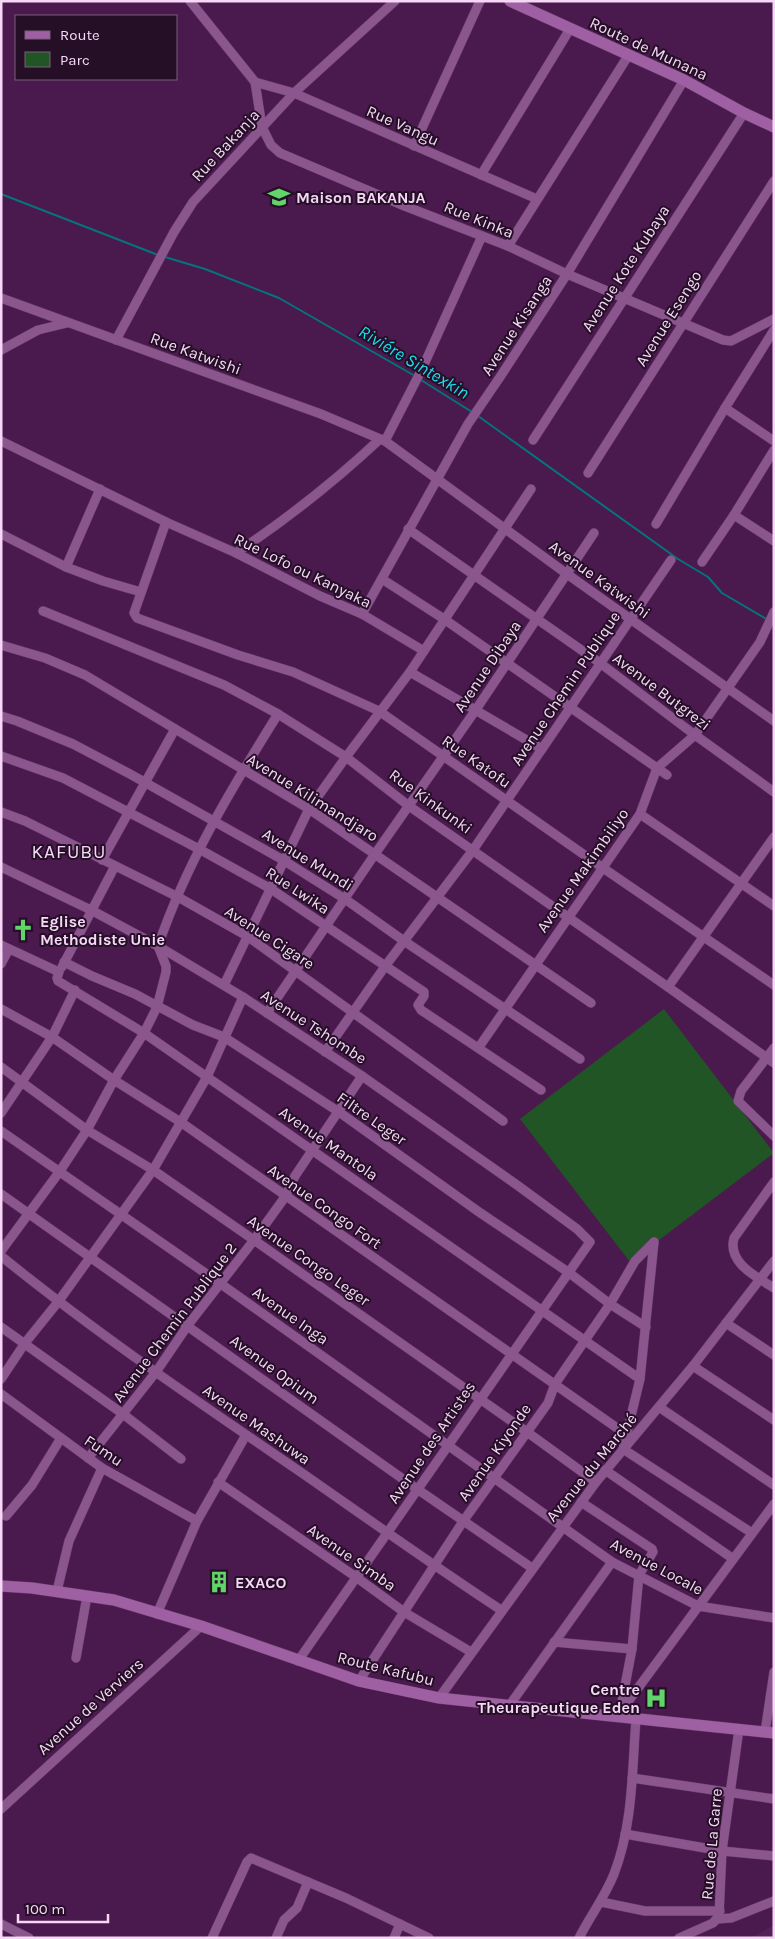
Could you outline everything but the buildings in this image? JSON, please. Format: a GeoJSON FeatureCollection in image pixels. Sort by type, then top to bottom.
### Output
{"type":"FeatureCollection","features":[{"type":"Feature","properties":{"kind":"main road","name":"Route de Munana"},"geometry":{"type":"LineString","coordinates":[[510,1],[684,80],[774,127]]}},
{"type":"Feature","properties":{"kind":"main road","name":"Route Kafubu"},"geometry":{"type":"LineString","coordinates":[[1,1586],[114,1600],[201,1626],[359,1681],[439,1698],[508,1706],[621,1713],[636,1719],[769,1733]]}},
{"type":"Feature","properties":{"kind":"street"},"geometry":{"type":"LineString","coordinates":[[190,1],[255,82]]}},
{"type":"Feature","properties":{"kind":"street","name":"Rue Bakanja"},"geometry":{"type":"LineString","coordinates":[[116,340],[193,202],[294,93],[395,1]]}},
{"type":"Feature","properties":{"kind":"street"},"geometry":{"type":"LineString","coordinates":[[414,146],[480,1]]}},
{"type":"Feature","properties":{"kind":"street"},"geometry":{"type":"LineString","coordinates":[[481,174],[570,29]]}},
{"type":"Feature","properties":{"kind":"street"},"geometry":{"type":"LineString","coordinates":[[508,246],[628,56]]}},
{"type":"Feature","properties":{"kind":"street","name":"Avenue Kisanga"},"geometry":{"type":"LineString","coordinates":[[362,614],[468,424],[567,274],[684,80]]}},
{"type":"Feature","properties":{"kind":"street","name":"Rue Vangu"},"geometry":{"type":"LineString","coordinates":[[255,82],[294,93],[537,199]]}},
{"type":"Feature","properties":{"kind":"street","name":"Rue Kinka"},"geometry":{"type":"LineString","coordinates":[[255,82],[262,127],[271,145],[280,153],[402,205],[508,246],[567,274],[723,340],[731,341],[774,319]]}},
{"type":"Feature","properties":{"kind":"street","name":"Avenue Kote Kubaya"},"geometry":{"type":"LineString","coordinates":[[532,440],[744,113]]}},
{"type":"Feature","properties":{"kind":"street","name":"Avenue Esengo"},"geometry":{"type":"LineString","coordinates":[[588,473],[774,181]]}},
{"type":"Feature","properties":{"kind":"street"},"geometry":{"type":"LineString","coordinates":[[236,553],[284,521],[383,440],[422,369],[482,236]]}},
{"type":"Feature","properties":{"kind":"street","name":"Rue Katwishi"},"geometry":{"type":"LineString","coordinates":[[1,298],[321,414],[383,440]]}},
{"type":"Feature","properties":{"kind":"street"},"geometry":{"type":"LineString","coordinates":[[1,350],[38,330],[67,323]]}},
{"type":"Feature","properties":{"kind":"street"},"geometry":{"type":"LineString","coordinates":[[656,524],[774,330]]}},
{"type":"Feature","properties":{"kind":"street"},"geometry":{"type":"LineString","coordinates":[[725,408],[774,440]]}},
{"type":"Feature","properties":{"kind":"street","name":"Avenue Katwishi"},"geometry":{"type":"LineString","coordinates":[[383,440],[774,721]]}},
{"type":"Feature","properties":{"kind":"street","name":"Rue Lofo ou Kanyaka"},"geometry":{"type":"LineString","coordinates":[[1,441],[166,522],[236,553],[320,596],[362,614],[424,651]]}},
{"type":"Feature","properties":{"kind":"street"},"geometry":{"type":"LineString","coordinates":[[702,562],[734,515],[774,450]]}},
{"type":"Feature","properties":{"kind":"street"},"geometry":{"type":"LineString","coordinates":[[66,567],[100,489]]}},
{"type":"Feature","properties":{"kind":"street"},"geometry":{"type":"LineString","coordinates":[[224,985],[309,809],[379,711],[410,672],[531,489]]}},
{"type":"Feature","properties":{"kind":"street"},"geometry":{"type":"LineString","coordinates":[[734,515],[774,540]]}},
{"type":"Feature","properties":{"kind":"street"},"geometry":{"type":"LineString","coordinates":[[1,534],[66,567],[103,581],[141,592],[166,522]]}},
{"type":"Feature","properties":{"kind":"street","name":"Avenue Butgrezi"},"geometry":{"type":"LineString","coordinates":[[408,529],[600,663],[774,792]]}},
{"type":"Feature","properties":{"kind":"street","name":"Avenue Dibaya"},"geometry":{"type":"LineString","coordinates":[[268,1013],[326,925],[475,711],[594,533]]}},
{"type":"Feature","properties":{"kind":"street","name":"Avenue Chemin Publique"},"geometry":{"type":"LineString","coordinates":[[325,1052],[436,896],[473,850],[671,560]]}},
{"type":"Feature","properties":{"kind":"street"},"geometry":{"type":"LineString","coordinates":[[382,579],[444,619],[667,775]]}},
{"type":"Feature","properties":{"kind":"street","name":"Rue Katofu"},"geometry":{"type":"LineString","coordinates":[[141,592],[135,616],[137,618],[231,653],[293,672],[379,711],[774,985]]}},
{"type":"Feature","properties":{"kind":"street","name":"Rue Kinkunki"},"geometry":{"type":"LineString","coordinates":[[43,611],[224,685],[278,714],[346,756],[410,806],[770,1061]]}},
{"type":"Feature","properties":{"kind":"street","name":"Avenue Makimbiliyo"},"geometry":{"type":"LineString","coordinates":[[478,1047],[640,814],[657,768],[695,735],[760,642],[774,612]]}},
{"type":"Feature","properties":{"kind":"street","name":"Avenue Kilimandjaro"},"geometry":{"type":"LineString","coordinates":[[2,647],[45,658],[85,676],[309,809],[591,1003]]}},
{"type":"Feature","properties":{"kind":"street"},"geometry":{"type":"LineString","coordinates":[[410,672],[542,749]]}},
{"type":"Feature","properties":{"kind":"street"},"geometry":{"type":"LineString","coordinates":[[1,1252],[60,1171],[87,1130],[114,1080],[144,1033],[157,1007],[166,972],[166,966],[158,946],[184,877],[213,820],[278,714]]}},
{"type":"Feature","properties":{"kind":"street","name":"Avenue Mundi"},"geometry":{"type":"LineString","coordinates":[[1,716],[72,744],[283,860],[345,899],[404,941],[580,1059]]}},
{"type":"Feature","properties":{"kind":"street"},"geometry":{"type":"LineString","coordinates":[[102,860],[175,729]]}},
{"type":"Feature","properties":{"kind":"street","name":"Rue Lwika"},"geometry":{"type":"LineString","coordinates":[[1,756],[63,778],[199,848],[271,889],[424,992],[424,996],[418,1005],[421,1010],[541,1090]]}},
{"type":"Feature","properties":{"kind":"street","name":"Avenue Cigare"},"geometry":{"type":"LineString","coordinates":[[1,812],[26,821],[178,897],[247,936],[503,1121]]}},
{"type":"Feature","properties":{"kind":"street"},"geometry":{"type":"LineString","coordinates":[[640,814],[774,906]]}},
{"type":"Feature","properties":{"kind":"street"},"geometry":{"type":"LineString","coordinates":[[668,987],[740,883],[774,838]]}},
{"type":"Feature","properties":{"kind":"street"},"geometry":{"type":"LineString","coordinates":[[765,850],[774,855]]}},
{"type":"Feature","properties":{"kind":"street"},"geometry":{"type":"LineString","coordinates":[[59,972],[115,866]]}},
{"type":"Feature","properties":{"kind":"street","name":"Avenue Tshombe"},"geometry":{"type":"LineString","coordinates":[[1,867],[92,910],[158,946],[244,997],[362,1076],[517,1185],[577,1229],[590,1242]]}},
{"type":"Feature","properties":{"kind":"street"},"geometry":{"type":"LineString","coordinates":[[1,964],[5,947]]}},
{"type":"Feature","properties":{"kind":"street","name":"Avenue Mantola"},"geometry":{"type":"LineString","coordinates":[[5,947],[59,972],[57,980],[144,1033],[640,1379]]}},
{"type":"Feature","properties":{"kind":"street","name":"Filtre Leger"},"geometry":{"type":"LineString","coordinates":[[64,962],[135,994],[157,1007],[224,1038],[339,1112],[479,1212],[568,1272],[610,1304],[646,1327]]}},
{"type":"Feature","properties":{"kind":"street"},"geometry":{"type":"LineString","coordinates":[[1,1113],[52,1037],[75,990]]}},
{"type":"Feature","properties":{"kind":"street"},"geometry":{"type":"LineString","coordinates":[[1,1379],[25,1343],[58,1302],[153,1170],[207,1077],[244,997]]}},
{"type":"Feature","properties":{"kind":"street","name":"Avenue Congo Fort"},"geometry":{"type":"LineString","coordinates":[[1,1009],[52,1037],[114,1080],[182,1123],[627,1435]]}},
{"type":"Feature","properties":{"kind":"street"},"geometry":{"type":"LineString","coordinates":[[774,1048],[770,1061],[741,1091],[738,1101],[774,1136]]}},
{"type":"Feature","properties":{"kind":"street","name":"Avenue Congo Leger"},"geometry":{"type":"LineString","coordinates":[[1,1067],[87,1130],[153,1170],[254,1240],[480,1398],[596,1482]]}},
{"type":"Feature","properties":{"kind":"street","name":"Avenue Chemin Publique 2"},"geometry":{"type":"LineString","coordinates":[[88,1458],[156,1372],[188,1325],[221,1284],[285,1197],[290,1185],[362,1076]]}},
{"type":"Feature","properties":{"kind":"street","name":"Avenue Inga"},"geometry":{"type":"LineString","coordinates":[[1,1131],[221,1284],[562,1526]]}},
{"type":"Feature","properties":{"kind":"street"},"geometry":{"type":"LineString","coordinates":[[774,1182],[734,1238],[732,1244],[737,1260],[774,1288]]}},
{"type":"Feature","properties":{"kind":"street","name":"Avenue Opium"},"geometry":{"type":"LineString","coordinates":[[1,1194],[89,1258],[188,1325],[417,1489],[532,1568]]}},
{"type":"Feature","properties":{"kind":"street","name":"Avenue des Artistes"},"geometry":{"type":"LineString","coordinates":[[298,1661],[510,1354],[590,1242]]}},
{"type":"Feature","properties":{"kind":"street","name":"Avenue Kiyonde"},"geometry":{"type":"LineString","coordinates":[[359,1681],[464,1520],[548,1403],[555,1384],[610,1304],[635,1261],[654,1242],[646,1327]]}},
{"type":"Feature","properties":{"kind":"street","name":"Avenue Mashuwa"},"geometry":{"type":"LineString","coordinates":[[1,1256],[58,1302],[156,1372],[388,1532],[434,1566],[501,1610]]}},
{"type":"Feature","properties":{"kind":"street","name":"Avenue du Marché"},"geometry":{"type":"LineString","coordinates":[[439,1698],[562,1526],[605,1470],[693,1366],[774,1261]]}},
{"type":"Feature","properties":{"kind":"street"},"geometry":{"type":"LineString","coordinates":[[726,1323],[774,1355]]}},
{"type":"Feature","properties":{"kind":"street"},"geometry":{"type":"LineString","coordinates":[[1,1326],[181,1459]]}},
{"type":"Feature","properties":{"kind":"street"},"geometry":{"type":"LineString","coordinates":[[646,1327],[640,1379],[623,1449],[752,1533]]}},
{"type":"Feature","properties":{"kind":"street"},"geometry":{"type":"LineString","coordinates":[[693,1366],[774,1420]]}},
{"type":"Feature","properties":{"kind":"street","name":"Fumu"},"geometry":{"type":"LineString","coordinates":[[1,1394],[102,1468],[197,1521]]}},
{"type":"Feature","properties":{"kind":"street"},"geometry":{"type":"LineString","coordinates":[[659,1407],[774,1485]]}},
{"type":"Feature","properties":{"kind":"street"},"geometry":{"type":"LineString","coordinates":[[157,1614],[197,1521],[246,1435]]}},
{"type":"Feature","properties":{"kind":"street"},"geometry":{"type":"LineString","coordinates":[[6,1516],[32,1485],[61,1438]]}},
{"type":"Feature","properties":{"kind":"street"},"geometry":{"type":"LineString","coordinates":[[57,1592],[69,1541],[102,1468]]}},
{"type":"Feature","properties":{"kind":"street"},"geometry":{"type":"LineString","coordinates":[[605,1470],[732,1558]]}},
{"type":"Feature","properties":{"kind":"street","name":"Avenue Simba"},"geometry":{"type":"LineString","coordinates":[[218,1482],[404,1612],[471,1652]]}},
{"type":"Feature","properties":{"kind":"street"},"geometry":{"type":"LineString","coordinates":[[581,1502],[652,1549],[653,1554],[639,1575],[632,1649],[621,1713]]}},
{"type":"Feature","properties":{"kind":"street"},"geometry":{"type":"LineString","coordinates":[[621,1713],[732,1558],[774,1504]]}},
{"type":"Feature","properties":{"kind":"street","name":"Avenue Locale"},"geometry":{"type":"LineString","coordinates":[[562,1526],[612,1562],[698,1606],[774,1618]]}},
{"type":"Feature","properties":{"kind":"street"},"geometry":{"type":"LineString","coordinates":[[508,1706],[612,1562]]}},
{"type":"Feature","properties":{"kind":"street"},"geometry":{"type":"LineString","coordinates":[[76,1658],[87,1596]]}},
{"type":"Feature","properties":{"kind":"street"},"geometry":{"type":"LineString","coordinates":[[182,1621],[186,1639]]}},
{"type":"Feature","properties":{"kind":"street","name":"Avenue de Verviers"},"geometry":{"type":"LineString","coordinates":[[1,1808],[201,1626]]}},
{"type":"Feature","properties":{"kind":"street"},"geometry":{"type":"LineString","coordinates":[[554,1642],[632,1649]]}},
{"type":"Feature","properties":{"kind":"street"},"geometry":{"type":"LineString","coordinates":[[769,1733],[774,1672]]}},
{"type":"Feature","properties":{"kind":"street"},"geometry":{"type":"LineString","coordinates":[[579,1938],[601,1902],[614,1875],[621,1854],[632,1778],[636,1719]]}},
{"type":"Feature","properties":{"kind":"street","name":"Rue de La Garre"},"geometry":{"type":"LineString","coordinates":[[679,1938],[713,1923],[719,1915],[722,1851],[739,1729]]}},
{"type":"Feature","properties":{"kind":"street"},"geometry":{"type":"LineString","coordinates":[[632,1778],[774,1799]]}},
{"type":"Feature","properties":{"kind":"street"},"geometry":{"type":"LineString","coordinates":[[625,1834],[722,1851],[774,1856]]}},
{"type":"Feature","properties":{"kind":"street"},"geometry":{"type":"LineString","coordinates":[[212,1938],[246,1862],[251,1858],[346,1898],[430,1938]]}},
{"type":"Feature","properties":{"kind":"street"},"geometry":{"type":"LineString","coordinates":[[276,1938],[284,1920],[297,1908],[308,1882]]}},
{"type":"Feature","properties":{"kind":"street"},"geometry":{"type":"LineString","coordinates":[[601,1902],[645,1911],[719,1915],[731,1918],[774,1901]]}},
{"type":"Feature","properties":{"kind":"street"},"geometry":{"type":"LineString","coordinates":[[1,1924],[29,1938]]}},
{"type":"Feature","properties":{"kind":"street"},"geometry":{"type":"LineString","coordinates":[[394,1938],[400,1924]]}},
{"type":"Feature","properties":{"kind":"shaded area"},"geometry":{"type":"Polygon","coordinates":[[[774,1925],[774,1938],[751,1938],[774,1925]]]}},
{"type":"Feature","properties":{"kind":"green space"},"geometry":{"type":"Polygon","coordinates":[[[664,1009],[774,1153],[630,1262],[520,1119],[664,1009]]]}},
{"type":"Feature","properties":{"kind":"waterway","name":"Riviére Sintexkin"},"geometry":{"type":"LineString","coordinates":[[1,194],[158,255]]}},
{"type":"Feature","properties":{"kind":"waterway","name":"Riviére Sintexkin"},"geometry":{"type":"LineString","coordinates":[[165,257],[205,269],[279,298],[415,376]]}},
{"type":"Feature","properties":{"kind":"waterway","name":"Riviére Sintexkin"},"geometry":{"type":"LineString","coordinates":[[421,380],[472,412]]}},
{"type":"Feature","properties":{"kind":"waterway","name":"Riviére Sintexkin"},"geometry":{"type":"LineString","coordinates":[[478,416],[678,559],[708,577],[722,593],[768,620]]}},
{"type":"Feature","properties":{"kind":"place","name":"Maison BAKANJA"},"geometry":{"type":"Point","coordinates":[279,197]}},
{"type":"Feature","properties":{"kind":"place","name":"Eglise Methodiste Unie"},"geometry":{"type":"Point","coordinates":[23,930]}},
{"type":"Feature","properties":{"kind":"place","name":"EXACO"},"geometry":{"type":"Point","coordinates":[219,1582]}},
{"type":"Feature","properties":{"kind":"place","name":"Centre Theurapeutique Eden"},"geometry":{"type":"Point","coordinates":[656,1698]}},
{"type":"Feature","properties":{"kind":"district","name":"KAFUBU"},"geometry":{"type":"Point","coordinates":[69,851]}}]}
